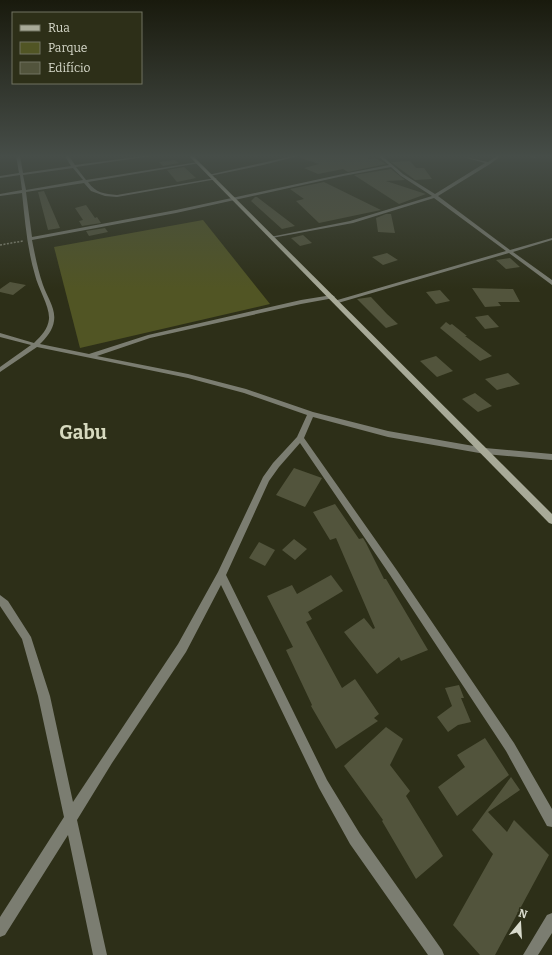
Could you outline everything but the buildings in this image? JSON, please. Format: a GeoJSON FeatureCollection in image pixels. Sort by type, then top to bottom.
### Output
{"type":"FeatureCollection","features":[{"type":"Feature","properties":{"kind":"main road"},"geometry":{"type":"LineString","coordinates":[[236,201],[552,520]]}},
{"type":"Feature","properties":{"kind":"street"},"geometry":{"type":"LineString","coordinates":[[0,370],[35,345],[50,327],[52,319],[49,306],[40,286],[29,239],[25,201]]}},
{"type":"Feature","properties":{"kind":"street"},"geometry":{"type":"LineString","coordinates":[[29,239],[101,227],[232,201]]}},
{"type":"Feature","properties":{"kind":"street"},"geometry":{"type":"LineString","coordinates":[[272,237],[351,222],[420,201]]}},
{"type":"Feature","properties":{"kind":"street"},"geometry":{"type":"LineString","coordinates":[[441,201],[552,283]]}},
{"type":"Feature","properties":{"kind":"street"},"geometry":{"type":"LineString","coordinates":[[90,356],[148,337],[301,302],[334,299],[509,252],[552,238]]}},
{"type":"Feature","properties":{"kind":"street"},"geometry":{"type":"LineString","coordinates":[[0,335],[35,345],[180,374],[224,385],[246,391],[311,414],[388,434],[485,451],[552,457]]}},
{"type":"Feature","properties":{"kind":"street"},"geometry":{"type":"LineString","coordinates":[[0,930],[182,648],[221,575],[266,479],[276,465],[300,438],[311,414]]}},
{"type":"Feature","properties":{"kind":"street"},"geometry":{"type":"LineString","coordinates":[[300,438],[393,572],[510,747],[552,821]]}},
{"type":"Feature","properties":{"kind":"street"},"geometry":{"type":"LineString","coordinates":[[221,575],[323,784],[355,839],[437,955]]}},
{"type":"Feature","properties":{"kind":"street"},"geometry":{"type":"LineString","coordinates":[[0,600],[5,604],[26,637],[44,696],[100,955]]}},
{"type":"Feature","properties":{"kind":"street"},"geometry":{"type":"LineString","coordinates":[[530,955],[552,920]]}},
{"type":"Feature","properties":{"kind":"path"},"geometry":{"type":"LineString","coordinates":[[0,245],[29,239]]}},
{"type":"Feature","properties":{"kind":"green space"},"geometry":{"type":"Polygon","coordinates":[[[203,220],[270,304],[80,348],[54,247],[203,220]]]}},
{"type":"Feature","properties":{"kind":"district","name":"Gabu"},"geometry":{"type":"Point","coordinates":[83,432]}}]}
